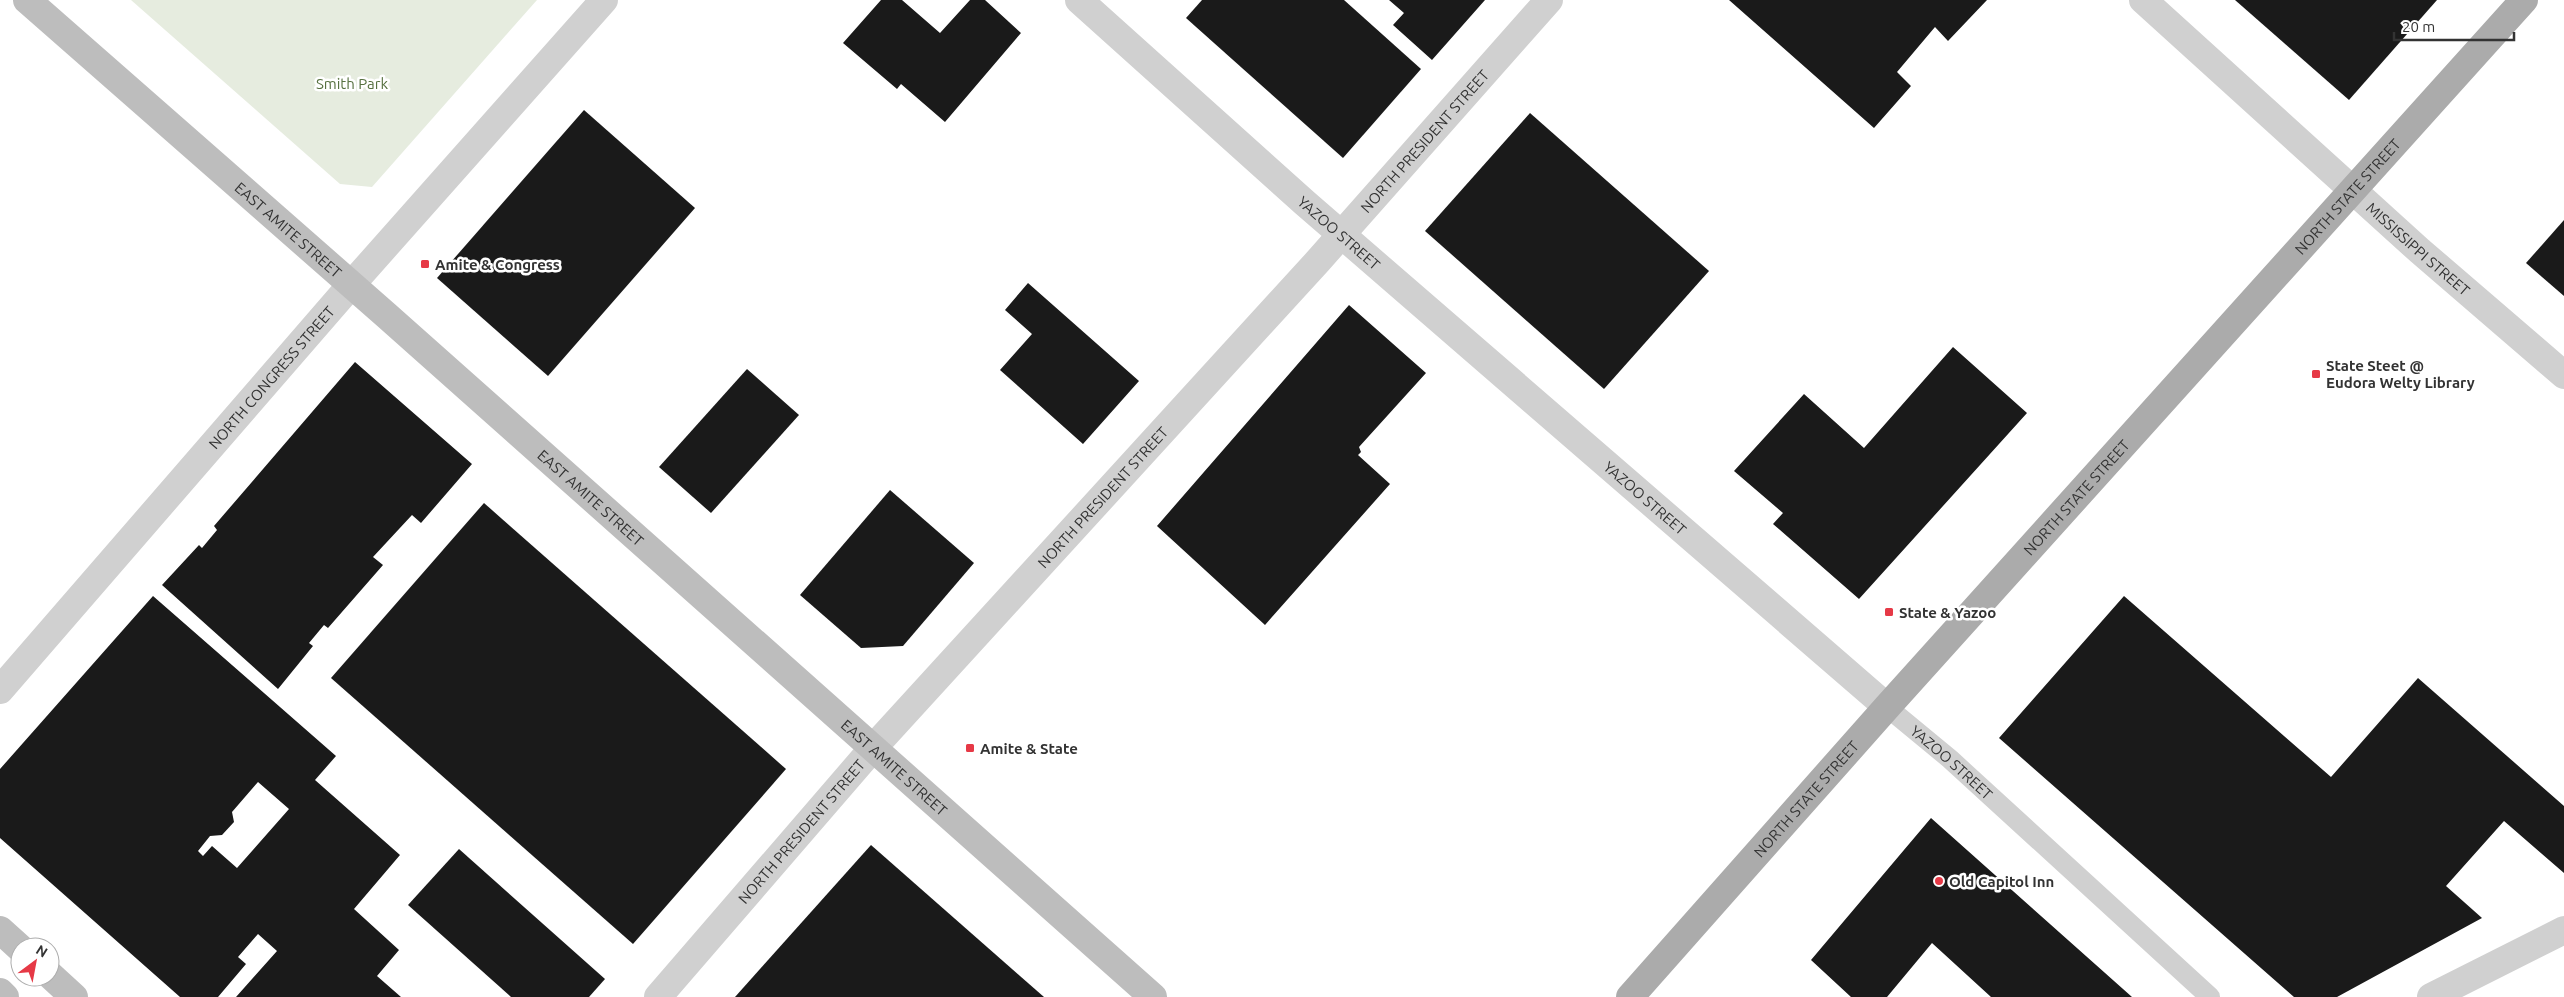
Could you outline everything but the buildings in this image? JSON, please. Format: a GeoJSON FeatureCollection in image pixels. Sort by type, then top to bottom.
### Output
{"type":"FeatureCollection","features":[{"type":"Feature","properties":{"kind":"main road","name":"EAST AMITE STREET"},"geometry":{"type":"LineString","coordinates":[[27,0],[1153,997]]}},
{"type":"Feature","properties":{"kind":"main road","name":"NORTH STATE STREET"},"geometry":{"type":"LineString","coordinates":[[1630,997],[1887,707],[2524,0]]}},
{"type":"Feature","properties":{"kind":"main road"},"geometry":{"type":"LineString","coordinates":[[0,930],[10,939]]}},
{"type":"Feature","properties":{"kind":"main road"},"geometry":{"type":"LineString","coordinates":[[60,984],[74,997]]}},
{"type":"Feature","properties":{"kind":"main road"},"geometry":{"type":"LineString","coordinates":[[0,992],[5,997]]}},
{"type":"Feature","properties":{"kind":"street","name":"NORTH CONGRESS STREET"},"geometry":{"type":"LineString","coordinates":[[0,690],[351,285],[604,0]]}},
{"type":"Feature","properties":{"kind":"street","name":"YAZOO STREET"},"geometry":{"type":"LineString","coordinates":[[1079,0],[1341,234],[1887,707]]}},
{"type":"Feature","properties":{"kind":"street","name":"NORTH PRESIDENT STREET"},"geometry":{"type":"LineString","coordinates":[[658,997],[873,748],[1341,234],[1549,0]]}},
{"type":"Feature","properties":{"kind":"street","name":"MISSISSIPPI STREET"},"geometry":{"type":"LineString","coordinates":[[2143,0],[2420,251],[2564,375]]}},
{"type":"Feature","properties":{"kind":"street"},"geometry":{"type":"LineString","coordinates":[[2432,997],[2564,930]]}},
{"type":"Feature","properties":{"kind":"lane","name":"YAZOO STREET"},"geometry":{"type":"LineString","coordinates":[[1887,707],[1950,759],[2210,997]]}},
{"type":"Feature","properties":{"kind":"green space","name":"Smith Park"},"geometry":{"type":"Polygon","coordinates":[[[131,0],[537,0],[372,187],[340,184],[131,0]]]}},
{"type":"Feature","properties":{"kind":"place","name":"Amite & Congress"},"geometry":{"type":"Point","coordinates":[425,264]}},
{"type":"Feature","properties":{"kind":"place","name":"State Steet @ Eudora Welty Library"},"geometry":{"type":"Point","coordinates":[2316,374]}},
{"type":"Feature","properties":{"kind":"place","name":"State & Yazoo"},"geometry":{"type":"Point","coordinates":[1889,612]}},
{"type":"Feature","properties":{"kind":"place","name":"Amite & State"},"geometry":{"type":"Point","coordinates":[970,748]}},
{"type":"Feature","properties":{"kind":"place","name":"Old Capitol Inn"},"geometry":{"type":"Point","coordinates":[1939,881]}}]}
